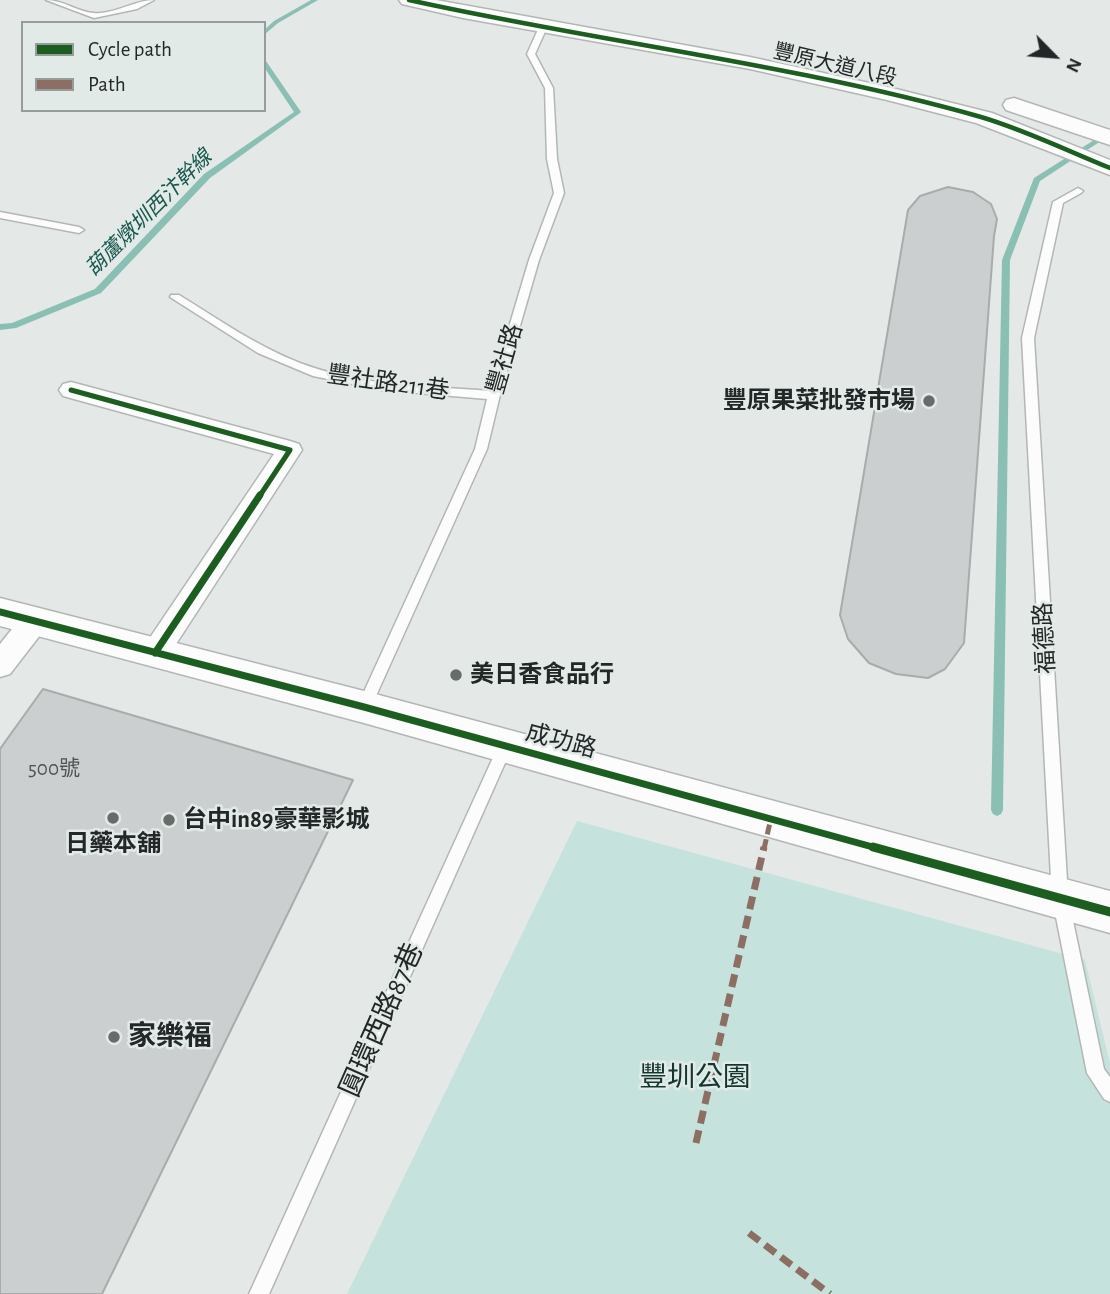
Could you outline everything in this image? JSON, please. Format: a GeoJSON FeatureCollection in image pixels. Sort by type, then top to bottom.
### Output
{"type":"FeatureCollection","features":[{"type":"Feature","properties":{"kind":"street","name":"豐原大道八段"},"geometry":{"type":"LineString","coordinates":[[409,0],[750,63],[984,118],[1110,168]]}},
{"type":"Feature","properties":{"kind":"street","name":"豐原大道八段"},"geometry":{"type":"LineString","coordinates":[[453,0],[498,10],[544,25]]}},
{"type":"Feature","properties":{"kind":"street","name":"豐社路"},"geometry":{"type":"LineString","coordinates":[[541,0],[544,25]]}},
{"type":"Feature","properties":{"kind":"street","name":"豐原大道八段"},"geometry":{"type":"LineString","coordinates":[[705,34],[883,71]]}},
{"type":"Feature","properties":{"kind":"street"},"geometry":{"type":"LineString","coordinates":[[995,100],[1110,138]]}},
{"type":"Feature","properties":{"kind":"street"},"geometry":{"type":"LineString","coordinates":[[71,390],[290,450],[155,653]]}},
{"type":"Feature","properties":{"kind":"street"},"geometry":{"type":"LineString","coordinates":[[0,665],[17,617]]}},
{"type":"Feature","properties":{"kind":"street","name":"成功路"},"geometry":{"type":"LineString","coordinates":[[17,617],[364,706],[1110,912]]}},
{"type":"Feature","properties":{"kind":"lane"},"geometry":{"type":"LineString","coordinates":[[50,0],[94,16],[134,7],[150,0]]}},
{"type":"Feature","properties":{"kind":"lane","name":"豐社路"},"geometry":{"type":"LineString","coordinates":[[364,706],[481,449],[534,260],[559,193],[552,159],[549,88],[531,54],[544,25]]}},
{"type":"Feature","properties":{"kind":"lane","name":"福德路"},"geometry":{"type":"LineString","coordinates":[[1078,191],[1058,202],[1028,338],[1060,897],[1097,1073],[1110,1093]]}},
{"type":"Feature","properties":{"kind":"lane"},"geometry":{"type":"LineString","coordinates":[[0,215],[79,230]]}},
{"type":"Feature","properties":{"kind":"lane","name":"豐社路211巷"},"geometry":{"type":"LineString","coordinates":[[175,298],[261,351],[315,373],[355,383],[494,395]]}},
{"type":"Feature","properties":{"kind":"lane","name":"圓環西路87巷"},"geometry":{"type":"LineString","coordinates":[[259,1294],[506,745]]}},
{"type":"Feature","properties":{"kind":"green space","name":"豐圳公園"},"geometry":{"type":"Polygon","coordinates":[[[577,821],[1085,960],[1110,1063],[1110,1294],[347,1294],[577,821]]]}},
{"type":"Feature","properties":{"kind":"building","name":"豐原果菜批發市場"},"geometry":{"type":"Polygon","coordinates":[[[948,187],[973,192],[991,204],[997,219],[964,643],[945,669],[928,678],[896,674],[869,663],[848,639],[840,615],[908,210],[920,196],[948,187]]]}},
{"type":"Feature","properties":{"kind":"building","name":"家樂福"},"geometry":{"type":"Polygon","coordinates":[[[43,689],[353,780],[102,1294],[0,1294],[0,749],[43,689]]]}},
{"type":"Feature","properties":{"kind":"waterway","name":"葫蘆燉圳西汴幹線"},"geometry":{"type":"LineString","coordinates":[[266,31],[276,22],[315,0]]}},
{"type":"Feature","properties":{"kind":"waterway","name":"葫蘆燉圳西汴幹線"},"geometry":{"type":"LineString","coordinates":[[0,327],[13,326],[98,291],[207,176],[298,112],[266,65]]}},
{"type":"Feature","properties":{"kind":"waterway"},"geometry":{"type":"LineString","coordinates":[[997,810],[1006,260],[1037,180],[1110,132]]}},
{"type":"Feature","properties":{"kind":"marked path"},"geometry":{"type":"LineString","coordinates":[[696,1143],[771,818]]}},
{"type":"Feature","properties":{"kind":"marked path"},"geometry":{"type":"LineString","coordinates":[[749,1233],[830,1294]]}},
{"type":"Feature","properties":{"kind":"cycle path"},"geometry":{"type":"LineString","coordinates":[[409,0],[750,63],[888,94],[984,118],[1110,168]]}},
{"type":"Feature","properties":{"kind":"cycle path"},"geometry":{"type":"LineString","coordinates":[[71,390],[290,450],[155,653]]}},
{"type":"Feature","properties":{"kind":"cycle path"},"geometry":{"type":"LineString","coordinates":[[0,612],[364,707],[1110,912]]}},
{"type":"Feature","properties":{"kind":"place","name":"豐原果菜批發市場"},"geometry":{"type":"Point","coordinates":[929,401]}},
{"type":"Feature","properties":{"kind":"place","name":"美日香食品行"},"geometry":{"type":"Point","coordinates":[456,675]}},
{"type":"Feature","properties":{"kind":"place","name":"日藥本舖"},"geometry":{"type":"Point","coordinates":[113,818]}},
{"type":"Feature","properties":{"kind":"place","name":"台中in89豪華影城"},"geometry":{"type":"Point","coordinates":[169,820]}},
{"type":"Feature","properties":{"kind":"place","name":"家樂福"},"geometry":{"type":"Point","coordinates":[114,1037]}}]}
